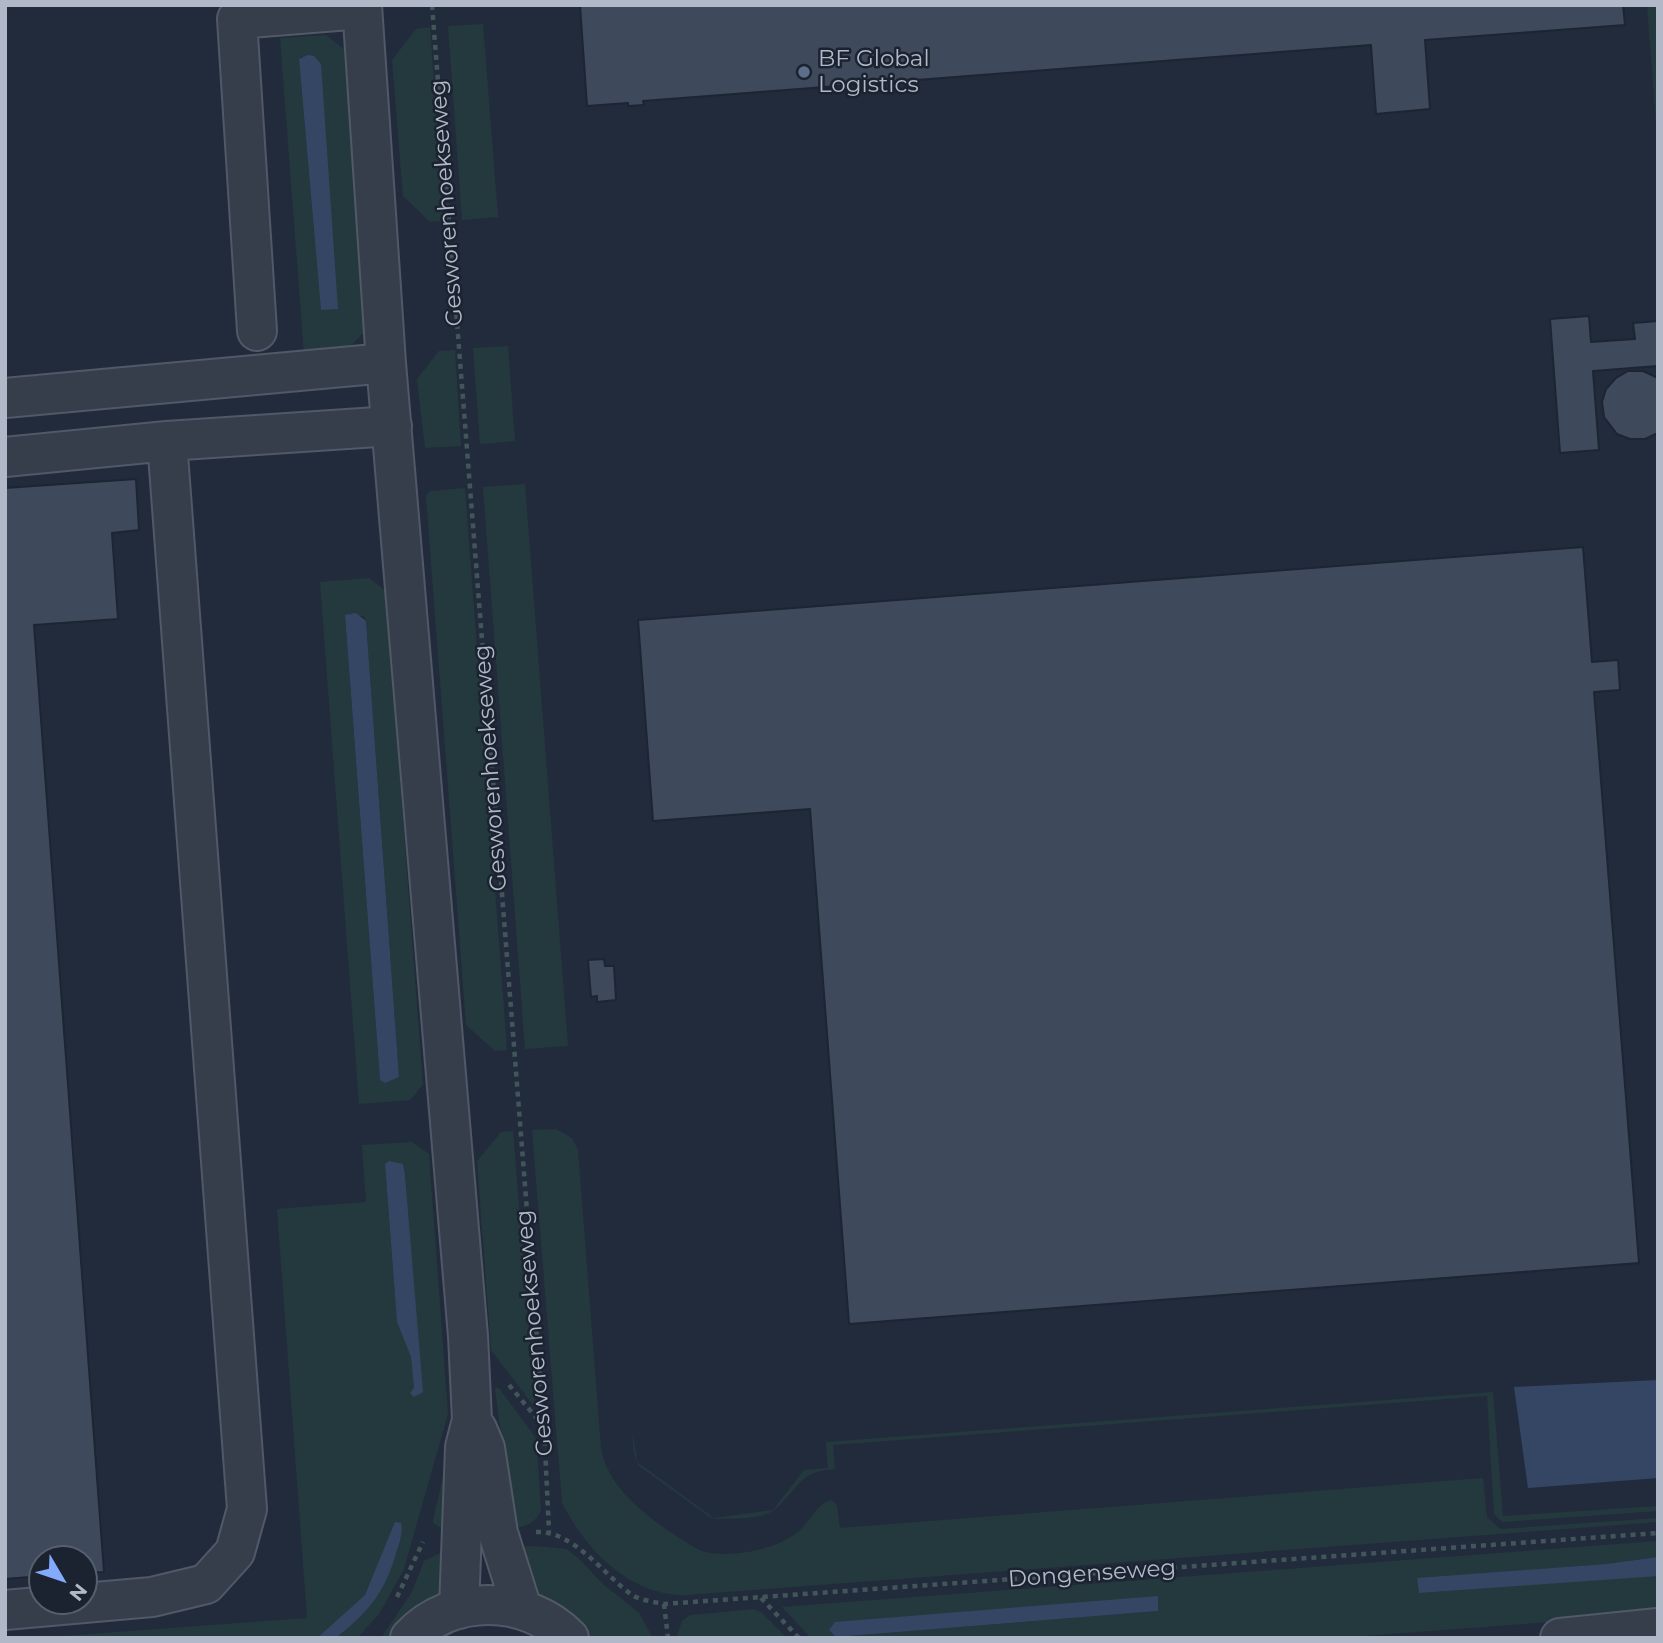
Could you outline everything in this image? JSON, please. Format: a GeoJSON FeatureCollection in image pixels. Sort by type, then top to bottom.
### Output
{"type":"FeatureCollection","features":[{"type":"Feature","properties":{"kind":"street"},"geometry":{"type":"LineString","coordinates":[[257,331],[236,12],[362,7],[386,363],[472,1420],[465,1447],[459,1609]]}},
{"type":"Feature","properties":{"kind":"street"},"geometry":{"type":"LineString","coordinates":[[5,398],[386,363]]}},
{"type":"Feature","properties":{"kind":"street"},"geometry":{"type":"LineString","coordinates":[[5,457],[167,441],[391,426]]}},
{"type":"Feature","properties":{"kind":"street"},"geometry":{"type":"LineString","coordinates":[[5,1610],[152,1597],[206,1584],[234,1552],[247,1509],[167,441]]}},
{"type":"Feature","properties":{"kind":"street"},"geometry":{"type":"LineString","coordinates":[[472,1420],[485,1448],[498,1534],[522,1609]]}},
{"type":"Feature","properties":{"kind":"street"},"geometry":{"type":"LineString","coordinates":[[410,1638],[436,1618],[459,1609],[480,1605],[522,1609],[543,1618],[569,1638]]}},
{"type":"Feature","properties":{"kind":"street"},"geometry":{"type":"LineString","coordinates":[[1560,1638],[1658,1628]]}},
{"type":"Feature","properties":{"kind":"path","name":"Gesworenhoekseweg"},"geometry":{"type":"LineString","coordinates":[[432,5],[550,1531]]}},
{"type":"Feature","properties":{"kind":"path","name":"Dongenseweg"},"geometry":{"type":"LineString","coordinates":[[550,1531],[579,1550],[635,1597],[664,1604],[1658,1533]]}},
{"type":"Feature","properties":{"kind":"path"},"geometry":{"type":"LineString","coordinates":[[761,1597],[799,1638]]}},
{"type":"Feature","properties":{"kind":"path"},"geometry":{"type":"LineString","coordinates":[[664,1604],[668,1638]]}},
{"type":"Feature","properties":{"kind":"green space"},"geometry":{"type":"Polygon","coordinates":[[[1647,5],[1658,5],[1658,150],[1647,5]]]}},
{"type":"Feature","properties":{"kind":"green space"},"geometry":{"type":"Polygon","coordinates":[[[483,24],[498,217],[462,220],[448,26],[483,24]]]}},
{"type":"Feature","properties":{"kind":"green space"},"geometry":{"type":"Polygon","coordinates":[[[430,27],[444,221],[430,222],[403,196],[392,60],[416,29],[430,27]]]}},
{"type":"Feature","properties":{"kind":"green space"},"geometry":{"type":"Polygon","coordinates":[[[326,35],[344,49],[365,331],[346,351],[304,354],[280,38],[326,35]],[[302,56],[299,60],[321,310],[302,56]]]}},
{"type":"Feature","properties":{"kind":"green space"},"geometry":{"type":"Polygon","coordinates":[[[508,346],[515,441],[480,444],[473,348],[508,346]]]}},
{"type":"Feature","properties":{"kind":"green space"},"geometry":{"type":"Polygon","coordinates":[[[455,350],[461,446],[425,448],[417,379],[439,351],[455,350]]]}},
{"type":"Feature","properties":{"kind":"green space"},"geometry":{"type":"Polygon","coordinates":[[[525,484],[568,1046],[525,1049],[483,487],[525,484]]]}},
{"type":"Feature","properties":{"kind":"green space"},"geometry":{"type":"Polygon","coordinates":[[[465,488],[507,1050],[495,1051],[466,1025],[426,496],[430,491],[465,488]]]}},
{"type":"Feature","properties":{"kind":"green space"},"geometry":{"type":"Polygon","coordinates":[[[369,578],[386,591],[423,1085],[410,1100],[359,1104],[320,582],[369,578]],[[345,616],[380,1080],[385,1083],[399,1077],[364,616],[345,616]]]}},
{"type":"Feature","properties":{"kind":"green space"},"geometry":{"type":"Polygon","coordinates":[[[556,1129],[572,1138],[578,1150],[601,1448],[606,1465],[614,1480],[639,1508],[701,1551],[726,1554],[767,1548],[791,1537],[818,1509],[831,1500],[837,1505],[840,1528],[1483,1478],[1487,1517],[1500,1529],[1658,1518],[1658,1522],[686,1595],[646,1588],[628,1579],[597,1553],[562,1503],[532,1130],[556,1129]]]}},
{"type":"Feature","properties":{"kind":"green space"},"geometry":{"type":"Polygon","coordinates":[[[513,1131],[535,1403],[533,1405],[491,1350],[477,1161],[501,1132],[513,1131]]]}},
{"type":"Feature","properties":{"kind":"green space"},"geometry":{"type":"Polygon","coordinates":[[[412,1142],[429,1154],[448,1414],[404,1569],[379,1614],[357,1638],[336,1638],[363,1614],[380,1592],[402,1533],[385,1549],[365,1595],[317,1638],[35,1638],[307,1618],[277,1209],[366,1202],[362,1145],[412,1142]],[[385,1164],[397,1322],[411,1357],[414,1388],[422,1391],[405,1175],[403,1164],[385,1164]]]}},
{"type":"Feature","properties":{"kind":"green space"},"geometry":{"type":"Polygon","coordinates":[[[495,1388],[499,1388],[536,1438],[541,1510],[533,1521],[513,1528],[495,1388]]]}},
{"type":"Feature","properties":{"kind":"green space"},"geometry":{"type":"Polygon","coordinates":[[[1493,1392],[1503,1516],[1658,1506],[1658,1511],[1502,1522],[1494,1514],[1487,1396],[833,1445],[835,1469],[813,1473],[774,1510],[755,1517],[718,1519],[713,1518],[637,1462],[714,1518],[773,1510],[804,1470],[828,1468],[826,1442],[1493,1392]]]}},
{"type":"Feature","properties":{"kind":"green space"},"geometry":{"type":"Polygon","coordinates":[[[445,1468],[448,1531],[434,1524],[433,1520],[445,1468]]]}},
{"type":"Feature","properties":{"kind":"green space"},"geometry":{"type":"Polygon","coordinates":[[[1658,1541],[1658,1557],[1606,1564],[1417,1579],[1419,1593],[1658,1575],[1658,1614],[1337,1638],[811,1638],[782,1607],[1658,1541]],[[1157,1596],[829,1630],[836,1637],[1158,1611],[1157,1596]]]}},
{"type":"Feature","properties":{"kind":"green space"},"geometry":{"type":"Polygon","coordinates":[[[515,1547],[566,1549],[577,1557],[603,1584],[639,1613],[653,1638],[577,1638],[538,1606],[515,1547]]]}},
{"type":"Feature","properties":{"kind":"green space"},"geometry":{"type":"Polygon","coordinates":[[[448,1549],[453,1581],[403,1638],[381,1638],[412,1592],[424,1561],[448,1549]]]}},
{"type":"Feature","properties":{"kind":"green space"},"geometry":{"type":"Polygon","coordinates":[[[754,1609],[762,1613],[787,1638],[676,1638],[682,1621],[690,1615],[754,1609]]]}},
{"type":"Feature","properties":{"kind":"water"},"geometry":{"type":"Polygon","coordinates":[[[308,55],[314,56],[321,64],[338,309],[321,310],[299,59],[308,55]]]}},
{"type":"Feature","properties":{"kind":"water"},"geometry":{"type":"Polygon","coordinates":[[[356,613],[366,621],[399,1077],[385,1083],[380,1080],[345,615],[356,613]]]}},
{"type":"Feature","properties":{"kind":"water"},"geometry":{"type":"Polygon","coordinates":[[[389,1161],[403,1164],[405,1175],[423,1392],[414,1397],[410,1393],[414,1388],[411,1357],[397,1322],[385,1164],[389,1161]]]}},
{"type":"Feature","properties":{"kind":"water"},"geometry":{"type":"Polygon","coordinates":[[[1658,1380],[1658,1478],[1528,1488],[1514,1387],[1658,1380]]]}},
{"type":"Feature","properties":{"kind":"water"},"geometry":{"type":"Polygon","coordinates":[[[395,1522],[401,1523],[400,1540],[387,1578],[375,1600],[336,1638],[317,1638],[365,1595],[395,1522]]]}},
{"type":"Feature","properties":{"kind":"water"},"geometry":{"type":"Polygon","coordinates":[[[1658,1557],[1658,1576],[1419,1593],[1417,1578],[1606,1564],[1658,1557]]]}},
{"type":"Feature","properties":{"kind":"water"},"geometry":{"type":"Polygon","coordinates":[[[1158,1596],[1158,1611],[836,1637],[829,1630],[835,1622],[1158,1596]]]}},
{"type":"Feature","properties":{"kind":"building","name":"BF Global Logistics"},"geometry":{"type":"Polygon","coordinates":[[[580,5],[1623,5],[1625,25],[1425,40],[1430,109],[1376,114],[1371,45],[643,101],[644,105],[628,106],[628,103],[587,106],[580,5]]]}},
{"type":"Feature","properties":{"kind":"building"},"geometry":{"type":"Polygon","coordinates":[[[1589,316],[1591,342],[1635,339],[1633,323],[1658,321],[1658,366],[1593,371],[1599,450],[1560,453],[1550,319],[1589,316]]]}},
{"type":"Feature","properties":{"kind":"building"},"geometry":{"type":"Polygon","coordinates":[[[1628,371],[1643,371],[1658,378],[1658,433],[1645,439],[1630,439],[1617,434],[1604,417],[1602,402],[1606,389],[1616,378],[1628,371]]]}},
{"type":"Feature","properties":{"kind":"building"},"geometry":{"type":"Polygon","coordinates":[[[136,479],[139,530],[112,533],[118,619],[34,625],[104,1572],[98,1572],[98,1545],[28,1545],[28,1577],[5,1579],[5,488],[136,479]]]}},
{"type":"Feature","properties":{"kind":"building"},"geometry":{"type":"Polygon","coordinates":[[[1583,547],[1592,662],[1618,660],[1620,690],[1594,692],[1639,1263],[849,1324],[810,809],[653,821],[638,620],[1583,547]]]}},
{"type":"Feature","properties":{"kind":"building"},"geometry":{"type":"Polygon","coordinates":[[[604,959],[605,966],[614,966],[616,1000],[597,1002],[597,996],[591,997],[588,960],[604,959]]]}},
{"type":"Feature","properties":{"kind":"place","name":"BF Global Logistics"},"geometry":{"type":"Point","coordinates":[804,72]}}]}
